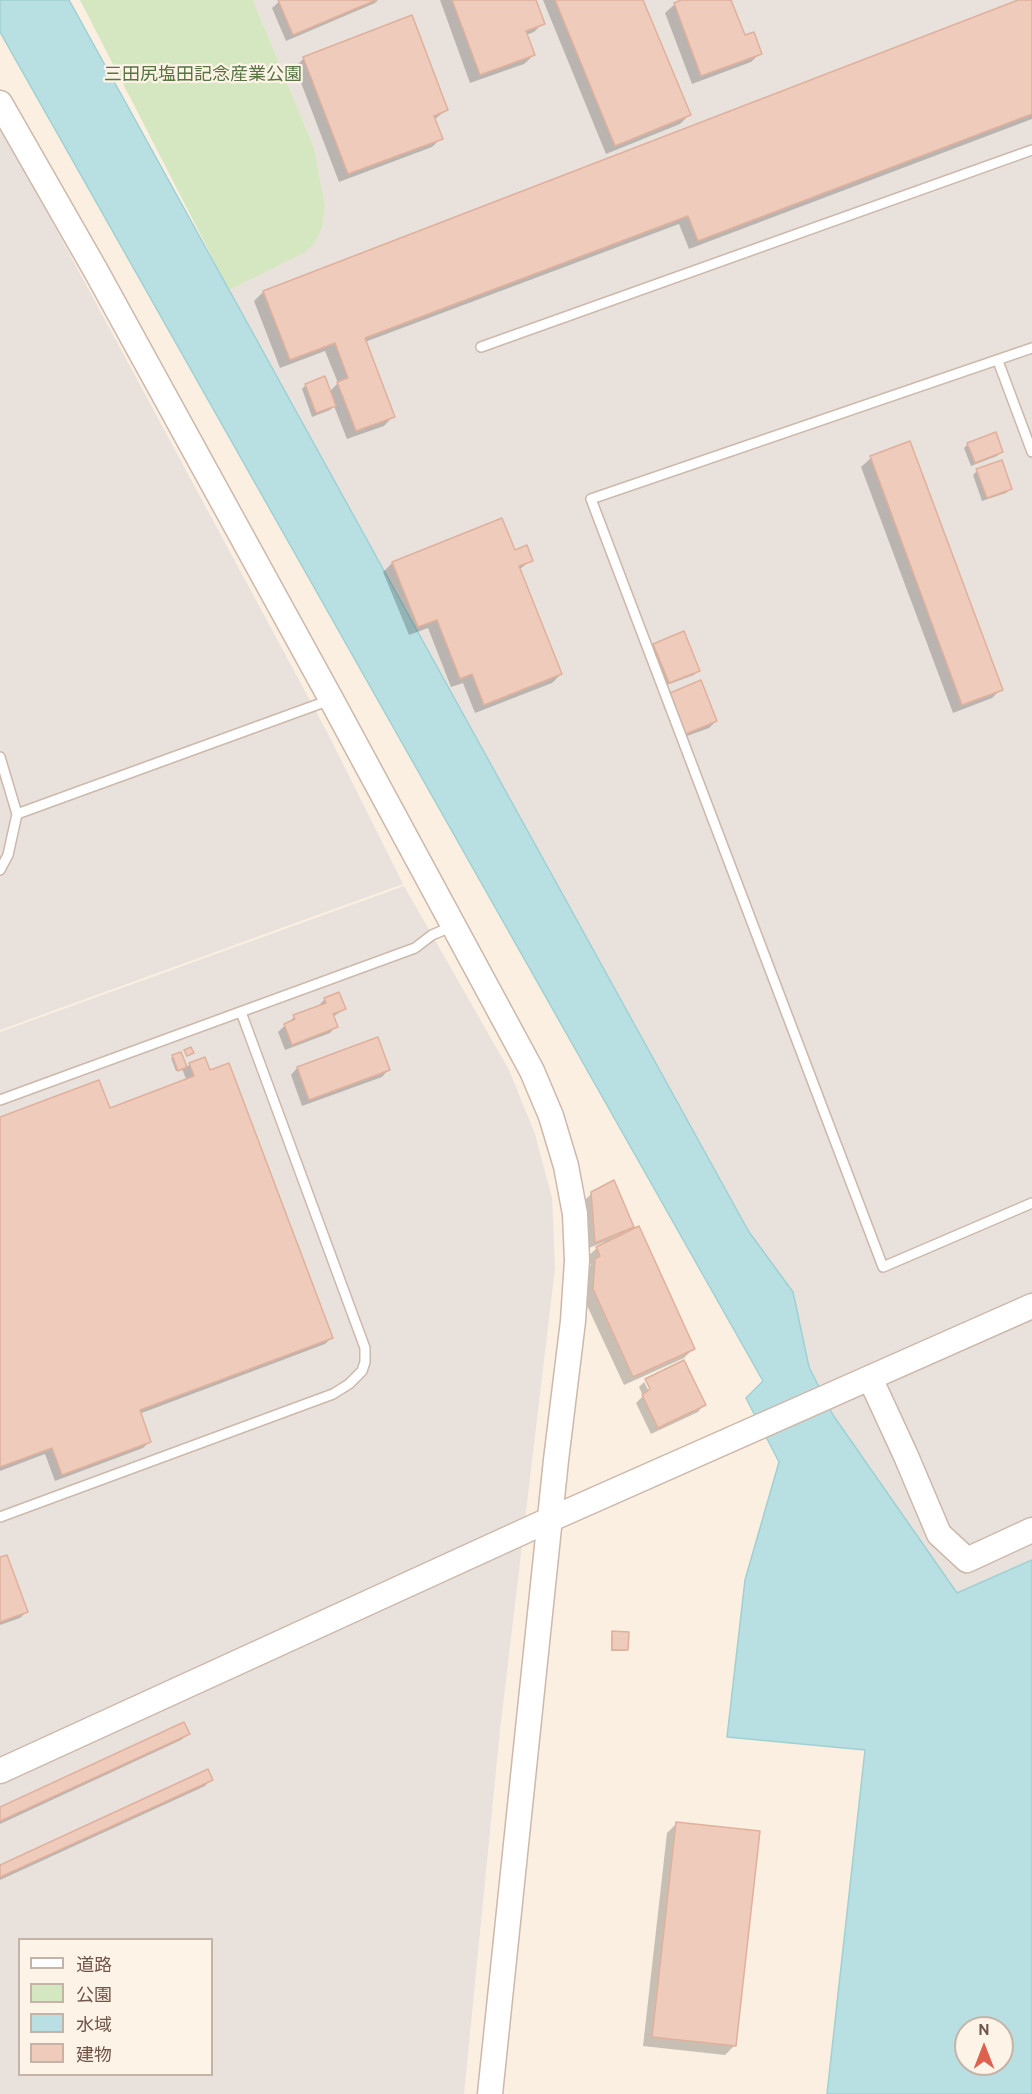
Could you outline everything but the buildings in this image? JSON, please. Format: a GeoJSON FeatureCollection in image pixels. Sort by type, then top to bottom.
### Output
{"type":"FeatureCollection","features":[{"type":"Feature","properties":{"kind":"street"},"geometry":{"type":"LineString","coordinates":[[0,103],[96,271],[532,1071],[551,1116],[566,1167],[575,1214],[577,1260],[573,1321],[490,2094]]}},
{"type":"Feature","properties":{"kind":"street"},"geometry":{"type":"LineString","coordinates":[[0,1771],[551,1519],[1032,1306]]}},
{"type":"Feature","properties":{"kind":"street"},"geometry":{"type":"LineString","coordinates":[[870,1378],[939,1534],[967,1560],[1032,1530]]}},
{"type":"Feature","properties":{"kind":"lane"},"geometry":{"type":"LineString","coordinates":[[481,347],[1032,150]]}},
{"type":"Feature","properties":{"kind":"lane"},"geometry":{"type":"LineString","coordinates":[[1032,348],[591,499],[883,1267],[1032,1203]]}},
{"type":"Feature","properties":{"kind":"lane"},"geometry":{"type":"LineString","coordinates":[[998,361],[1032,452]]}},
{"type":"Feature","properties":{"kind":"lane"},"geometry":{"type":"LineString","coordinates":[[16,814],[331,699]]}},
{"type":"Feature","properties":{"kind":"lane"},"geometry":{"type":"LineString","coordinates":[[0,757],[16,814],[8,855],[0,870]]}},
{"type":"Feature","properties":{"kind":"lane"},"geometry":{"type":"LineString","coordinates":[[0,1100],[415,948],[432,935],[453,926]]}},
{"type":"Feature","properties":{"kind":"lane"},"geometry":{"type":"LineString","coordinates":[[0,1517],[333,1394],[349,1384],[362,1371],[365,1362],[365,1348],[241,1012]]}},
{"type":"Feature","properties":{"kind":"shaded area"},"geometry":{"type":"Polygon","coordinates":[[[253,0],[1032,0],[1032,1560],[957,1593],[833,1414],[809,1367],[793,1292],[749,1232],[229,290],[304,253],[322,228],[325,206],[314,148],[253,0]]]}},
{"type":"Feature","properties":{"kind":"shaded area"},"geometry":{"type":"Polygon","coordinates":[[[0,125],[327,732],[403,884],[0,1030],[0,125]]]}},
{"type":"Feature","properties":{"kind":"shaded area"},"geometry":{"type":"Polygon","coordinates":[[[404,886],[509,1070],[535,1134],[552,1198],[555,1268],[500,1730],[464,2094],[0,2094],[0,1032],[404,886]]]}},
{"type":"Feature","properties":{"kind":"green space","name":"三田尻塩田記念産業公園"},"geometry":{"type":"Polygon","coordinates":[[[80,0],[253,0],[314,148],[325,206],[322,228],[314,244],[304,253],[229,290],[80,0]]]}},
{"type":"Feature","properties":{"kind":"water"},"geometry":{"type":"Polygon","coordinates":[[[0,0],[69,0],[749,1232],[793,1292],[809,1367],[833,1415],[957,1593],[1032,1560],[1032,2094],[827,2094],[865,1750],[727,1737],[745,1580],[779,1462],[746,1398],[763,1381],[0,32],[0,0]]]}}]}
